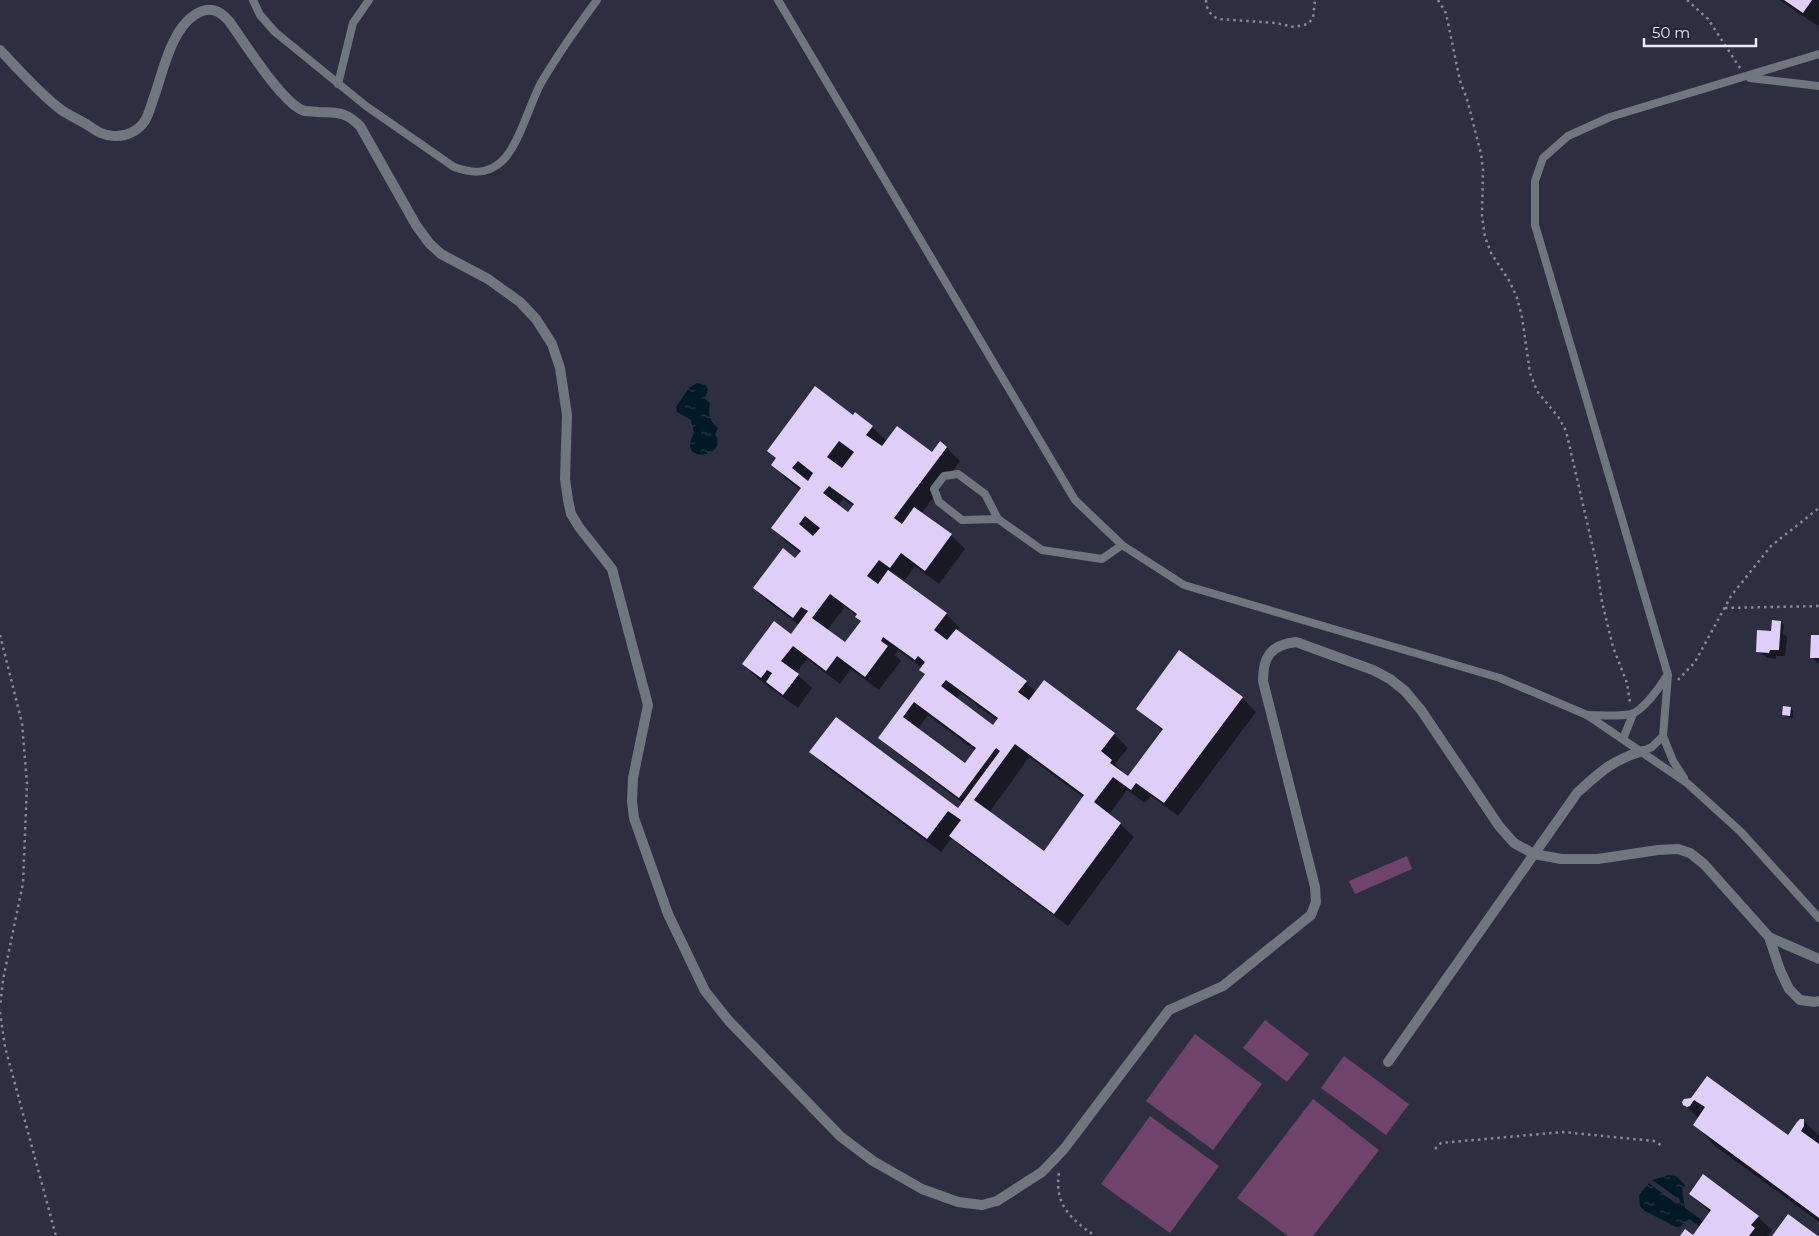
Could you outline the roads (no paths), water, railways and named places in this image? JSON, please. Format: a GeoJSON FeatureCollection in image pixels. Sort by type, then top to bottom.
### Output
{"type":"FeatureCollection","features":[{"type":"Feature","properties":{"kind":"street"},"geometry":{"type":"LineString","coordinates":[[0,50],[36,88],[60,109],[103,134],[124,135],[144,122],[150,110],[173,42],[182,26],[202,11],[214,9],[220,12],[229,21],[281,92],[292,104],[304,111],[342,113],[350,116],[360,126],[416,225],[429,243],[441,254],[502,289],[520,302],[536,320],[552,344],[560,368],[567,415],[565,480],[572,514],[579,527],[612,569],[648,705],[633,778],[632,801],[634,818],[668,914],[705,991],[729,1020],[840,1136],[873,1161],[922,1189],[958,1202],[982,1205],[996,1201],[1018,1189],[1042,1172],[1064,1149],[1169,1010],[1223,986],[1311,915],[1316,902],[1315,887],[1263,681],[1263,666],[1266,658],[1272,650],[1282,644],[1296,642],[1373,670],[1390,679],[1405,691],[1421,710],[1499,826],[1514,843],[1534,854],[1561,859],[1598,859],[1658,850],[1678,849],[1690,853],[1704,864],[1769,937],[1780,970],[1789,989],[1800,1000],[1819,1001]]}},
{"type":"Feature","properties":{"kind":"street"},"geometry":{"type":"LineString","coordinates":[[1388,1062],[1577,793],[1597,774],[1622,757],[1643,751]]}},
{"type":"Feature","properties":{"kind":"street"},"geometry":{"type":"LineString","coordinates":[[1769,937],[1819,959]]}},
{"type":"Feature","properties":{"kind":"lane"},"geometry":{"type":"LineString","coordinates":[[253,0],[260,15],[275,32],[338,84],[366,106],[454,167],[469,172],[486,171],[501,162],[512,148],[540,85],[572,33],[597,0]]}},
{"type":"Feature","properties":{"kind":"lane"},"geometry":{"type":"LineString","coordinates":[[338,84],[353,23],[369,0]]}},
{"type":"Feature","properties":{"kind":"lane"},"geometry":{"type":"LineString","coordinates":[[778,0],[1075,500],[1122,545],[1184,585],[1500,678],[1587,715],[1643,751],[1687,783],[1742,832],[1819,918]]}},
{"type":"Feature","properties":{"kind":"lane"},"geometry":{"type":"LineString","coordinates":[[1687,783],[1673,761],[1663,736],[1668,676],[1535,225],[1535,181],[1543,158],[1568,136],[1610,117],[1819,54]]}},
{"type":"Feature","properties":{"kind":"lane"},"geometry":{"type":"LineString","coordinates":[[1746,77],[1819,86]]}},
{"type":"Feature","properties":{"kind":"lane"},"geometry":{"type":"LineString","coordinates":[[998,519],[962,520],[939,502],[934,490],[944,476],[958,474],[985,494],[998,519],[1042,550],[1102,559],[1122,545]]}},
{"type":"Feature","properties":{"kind":"lane"},"geometry":{"type":"LineString","coordinates":[[1623,739],[1633,714],[1655,694],[1668,676]]}},
{"type":"Feature","properties":{"kind":"lane"},"geometry":{"type":"LineString","coordinates":[[1587,715],[1612,716],[1633,714]]}},
{"type":"Feature","properties":{"kind":"lane"},"geometry":{"type":"LineString","coordinates":[[1643,751],[1652,747],[1663,736]]}},
{"type":"Feature","properties":{"kind":"water"},"geometry":{"type":"Polygon","coordinates":[[[697,383],[705,385],[708,389],[705,399],[710,403],[709,414],[711,420],[718,428],[715,434],[718,442],[715,448],[710,453],[703,454],[696,454],[691,450],[690,443],[694,433],[691,420],[677,412],[676,407],[689,388],[697,383]]]}},
{"type":"Feature","properties":{"kind":"water"},"geometry":{"type":"Polygon","coordinates":[[[1668,1175],[1676,1176],[1685,1185],[1682,1189],[1685,1208],[1703,1221],[1699,1226],[1689,1219],[1680,1227],[1676,1227],[1645,1211],[1640,1206],[1639,1195],[1649,1183],[1675,1203],[1680,1202],[1679,1198],[1652,1180],[1668,1175]]]}}]}
